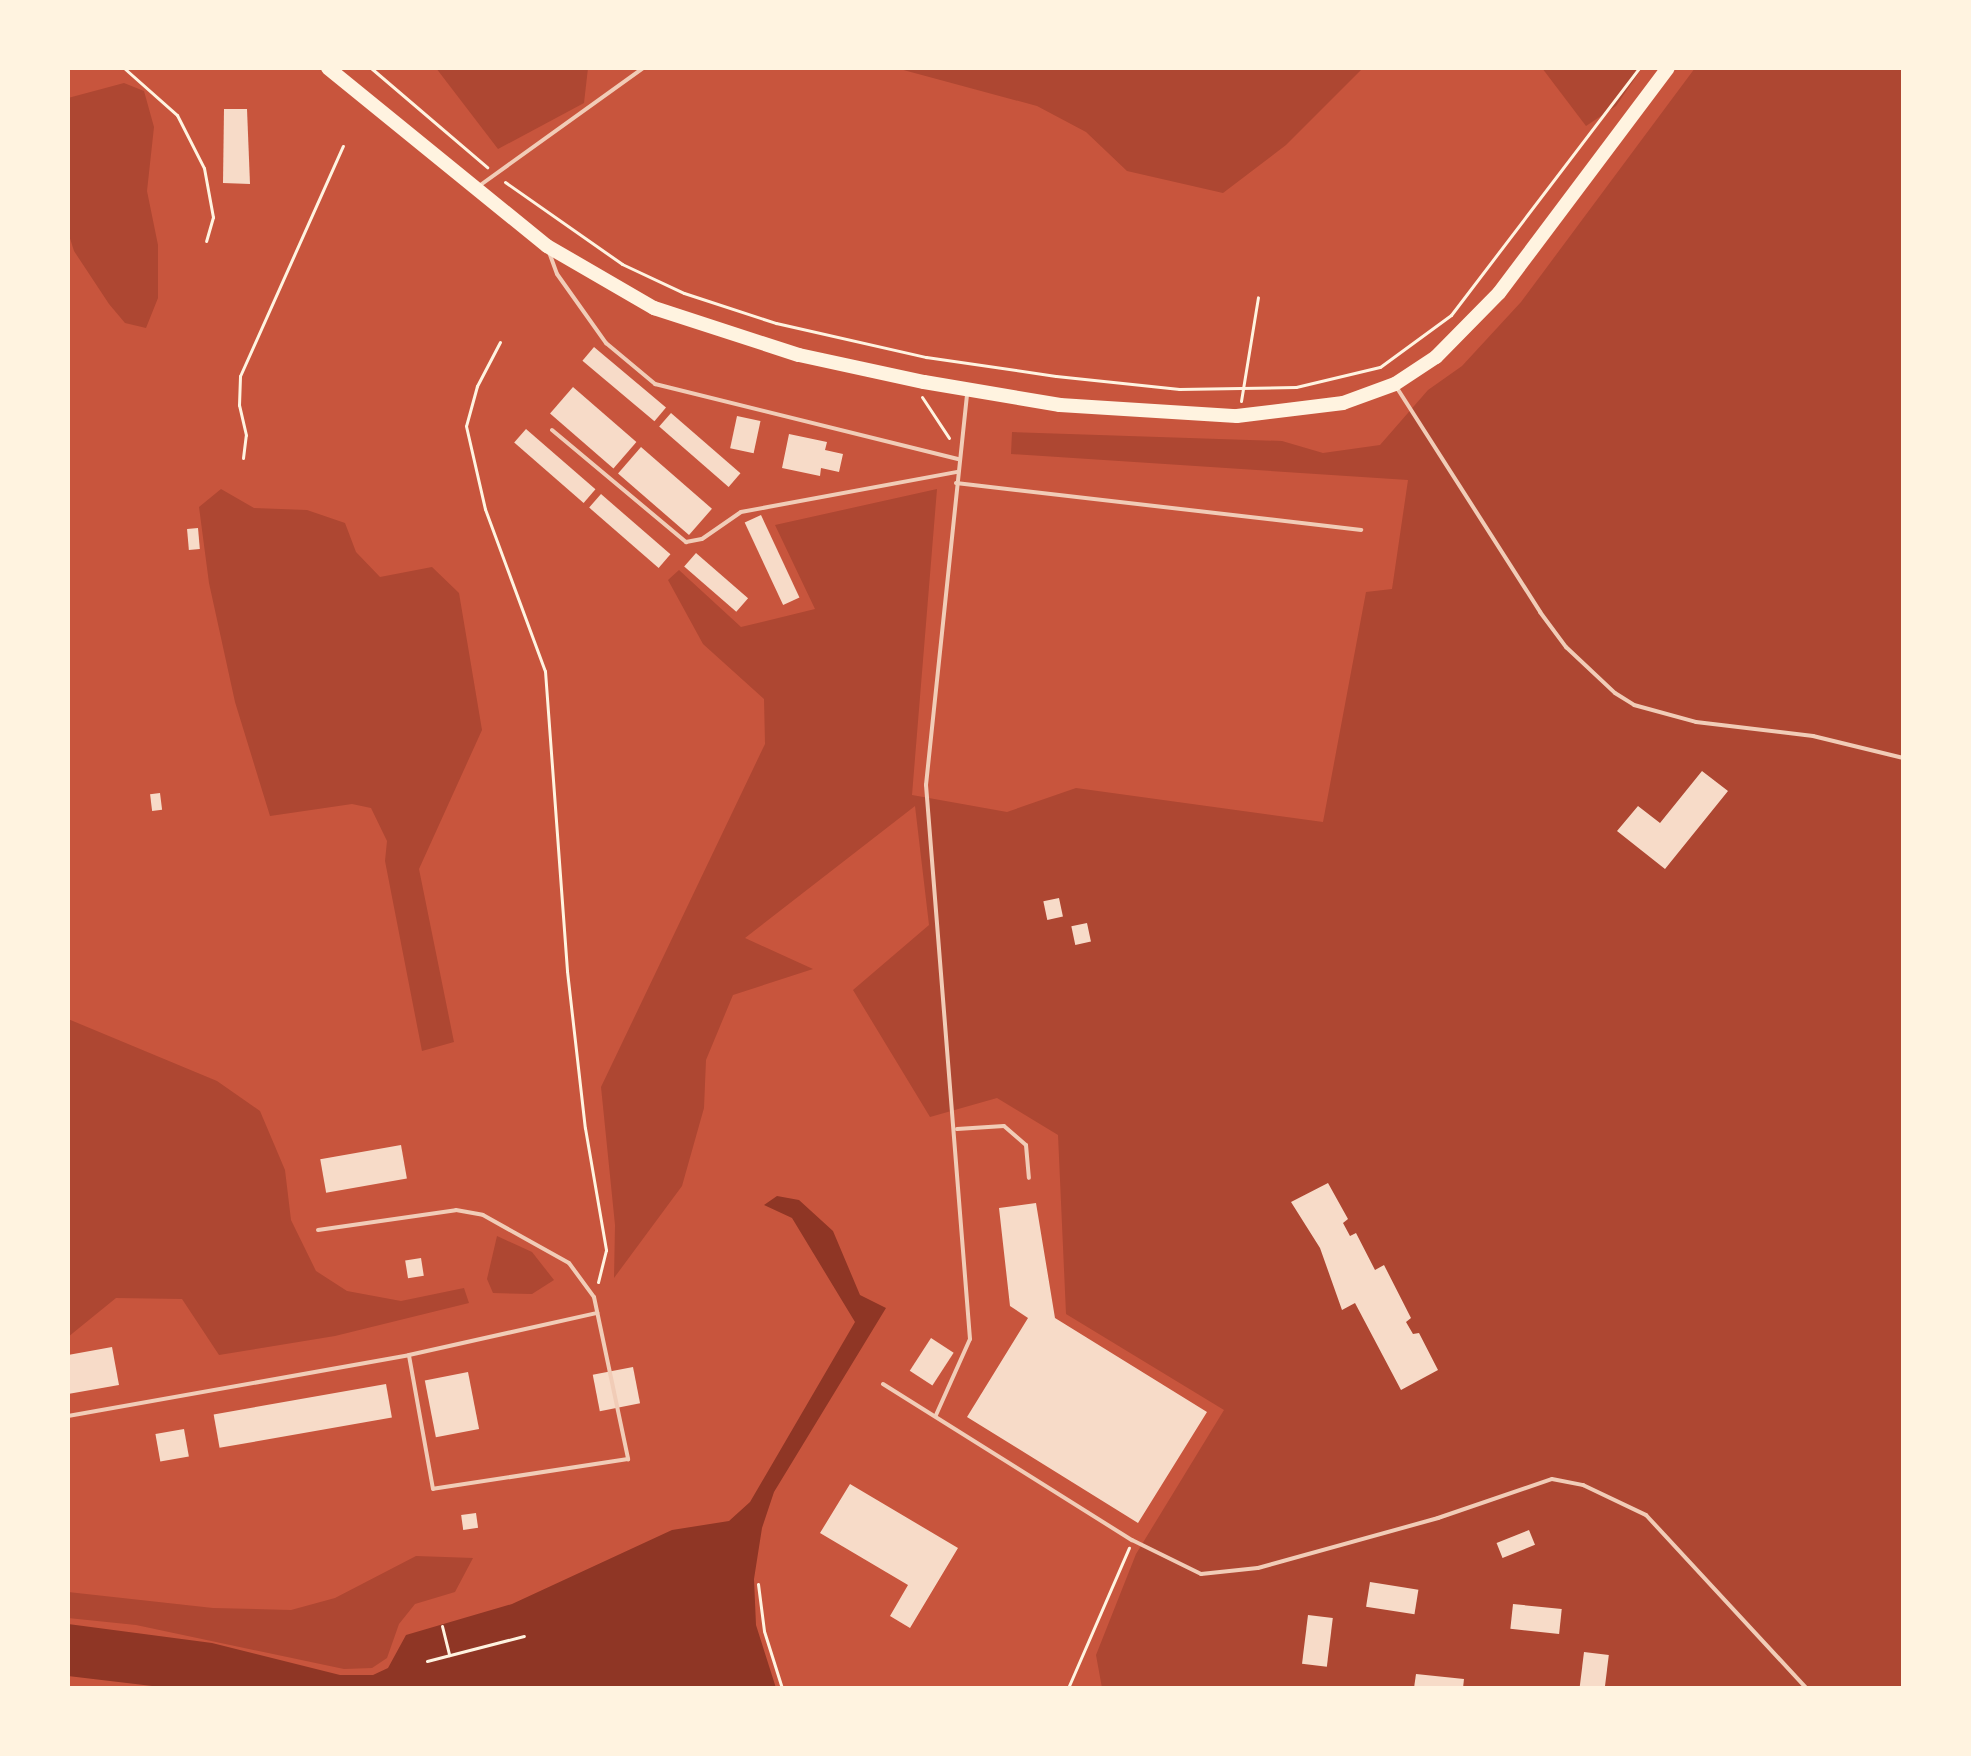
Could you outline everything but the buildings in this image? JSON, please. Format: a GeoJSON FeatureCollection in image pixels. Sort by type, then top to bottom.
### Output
{"type":"FeatureCollection","features":[{"type":"Feature","properties":{"kind":"main road"},"geometry":{"type":"LineString","coordinates":[[328,68],[547,246],[631,297],[716,332],[968,389],[1060,405],[1237,416],[1343,403],[1395,384],[1436,357],[1499,293],[1668,68]]}},
{"type":"Feature","properties":{"kind":"lane"},"geometry":{"type":"LineString","coordinates":[[477,187],[643,68]]}},
{"type":"Feature","properties":{"kind":"lane"},"geometry":{"type":"LineString","coordinates":[[547,246],[557,274],[606,343],[655,384],[959,459]]}},
{"type":"Feature","properties":{"kind":"lane"},"geometry":{"type":"LineString","coordinates":[[1395,384],[1540,612],[1566,647],[1615,693],[1634,705],[1696,722],[1813,736],[1903,758]]}},
{"type":"Feature","properties":{"kind":"lane"},"geometry":{"type":"LineString","coordinates":[[935,1416],[966,1358],[970,1339],[956,1129],[926,785],[968,389]]}},
{"type":"Feature","properties":{"kind":"lane"},"geometry":{"type":"LineString","coordinates":[[552,430],[686,542],[702,539],[741,512],[957,472]]}},
{"type":"Feature","properties":{"kind":"lane"},"geometry":{"type":"LineString","coordinates":[[956,483],[1361,530]]}},
{"type":"Feature","properties":{"kind":"lane"},"geometry":{"type":"LineString","coordinates":[[956,1129],[1004,1126],[1026,1145],[1029,1178]]}},
{"type":"Feature","properties":{"kind":"lane"},"geometry":{"type":"LineString","coordinates":[[318,1230],[423,1213],[483,1215],[569,1263],[594,1297],[628,1459],[433,1489],[409,1355]]}},
{"type":"Feature","properties":{"kind":"lane"},"geometry":{"type":"LineString","coordinates":[[68,1416],[409,1355],[597,1313]]}},
{"type":"Feature","properties":{"kind":"lane"},"geometry":{"type":"LineString","coordinates":[[883,1384],[1132,1540],[1201,1574],[1224,1574],[1438,1518],[1552,1479],[1583,1485],[1646,1515],[1806,1688]]}},
{"type":"Feature","properties":{"kind":"path"},"geometry":{"type":"LineString","coordinates":[[124,68],[177,115],[204,168],[213,217],[206,241]]}},
{"type":"Feature","properties":{"kind":"path"},"geometry":{"type":"LineString","coordinates":[[371,68],[496,174],[622,264],[684,293],[776,323],[989,367],[1179,389],[1296,387],[1353,376],[1380,367],[1427,337],[1466,297],[1639,68]]}},
{"type":"Feature","properties":{"kind":"path"},"geometry":{"type":"LineString","coordinates":[[243,458],[246,435],[239,405],[240,376],[343,146]]}},
{"type":"Feature","properties":{"kind":"path"},"geometry":{"type":"LineString","coordinates":[[1237,416],[1258,297]]}},
{"type":"Feature","properties":{"kind":"path"},"geometry":{"type":"LineString","coordinates":[[500,342],[477,386],[466,426],[485,509],[545,671],[567,971],[606,1250],[594,1297]]}},
{"type":"Feature","properties":{"kind":"path"},"geometry":{"type":"LineString","coordinates":[[921,403],[949,436],[947,456]]}},
{"type":"Feature","properties":{"kind":"path"},"geometry":{"type":"LineString","coordinates":[[1068,1688],[1132,1540]]}},
{"type":"Feature","properties":{"kind":"path"},"geometry":{"type":"LineString","coordinates":[[758,1584],[782,1688]]}},
{"type":"Feature","properties":{"kind":"path"},"geometry":{"type":"LineString","coordinates":[[442,1626],[449,1655]]}},
{"type":"Feature","properties":{"kind":"path"},"geometry":{"type":"LineString","coordinates":[[427,1661],[524,1636]]}},
{"type":"Feature","properties":{"kind":"shaded area"},"geometry":{"type":"Polygon","coordinates":[[[436,68],[588,68],[584,103],[498,149],[436,68]]]}},
{"type":"Feature","properties":{"kind":"shaded area"},"geometry":{"type":"Polygon","coordinates":[[[896,68],[1363,68],[1286,145],[1223,193],[1127,171],[1086,132],[1037,106],[896,68]]]}},
{"type":"Feature","properties":{"kind":"shaded area"},"geometry":{"type":"Polygon","coordinates":[[[1542,68],[1642,68],[1616,106],[1586,126],[1542,68]]]}},
{"type":"Feature","properties":{"kind":"shaded area"},"geometry":{"type":"Polygon","coordinates":[[[1695,68],[1903,68],[1903,1688],[1102,1688],[1096,1655],[1136,1554],[1224,1410],[1066,1314],[1058,1135],[997,1098],[930,1117],[853,990],[929,925],[915,806],[745,938],[813,969],[733,995],[706,1060],[704,1108],[682,1186],[614,1278],[615,1225],[601,1087],[765,744],[764,699],[703,644],[668,580],[679,570],[741,627],[815,609],[775,525],[937,489],[912,795],[1007,812],[1076,788],[1323,822],[1366,592],[1392,589],[1408,480],[1011,454],[1012,432],[1282,441],[1323,453],[1380,445],[1428,390],[1462,366],[1521,302],[1695,68]]]}},
{"type":"Feature","properties":{"kind":"shaded area"},"geometry":{"type":"Polygon","coordinates":[[[124,83],[144,91],[154,127],[147,191],[158,245],[158,298],[146,328],[125,323],[109,304],[74,251],[68,232],[68,98],[124,83]]]}},
{"type":"Feature","properties":{"kind":"shaded area"},"geometry":{"type":"Polygon","coordinates":[[[221,489],[254,508],[307,510],[345,523],[356,552],[380,577],[432,567],[459,593],[482,730],[419,869],[454,1042],[422,1051],[385,861],[387,841],[371,808],[352,804],[270,816],[235,702],[209,583],[199,507],[221,489]]]}},
{"type":"Feature","properties":{"kind":"shaded area"},"geometry":{"type":"Polygon","coordinates":[[[68,1019],[217,1081],[260,1111],[285,1170],[291,1220],[316,1271],[347,1291],[401,1301],[464,1288],[469,1303],[335,1336],[219,1355],[182,1299],[116,1298],[68,1337],[68,1019]]]}},
{"type":"Feature","properties":{"kind":"shaded area"},"geometry":{"type":"Polygon","coordinates":[[[777,1196],[799,1200],[833,1231],[860,1295],[886,1308],[774,1492],[762,1528],[754,1579],[756,1625],[776,1688],[169,1688],[68,1676],[68,1624],[212,1643],[340,1675],[373,1675],[388,1668],[406,1635],[512,1604],[672,1530],[729,1521],[750,1502],[855,1322],[792,1218],[764,1205],[777,1196]]]}},
{"type":"Feature","properties":{"kind":"shaded area"},"geometry":{"type":"Polygon","coordinates":[[[497,1236],[532,1252],[554,1280],[532,1294],[493,1293],[487,1279],[497,1236]]]}},
{"type":"Feature","properties":{"kind":"shaded area"},"geometry":{"type":"Polygon","coordinates":[[[416,1556],[473,1558],[455,1592],[415,1604],[399,1624],[387,1658],[372,1668],[344,1669],[136,1625],[68,1618],[68,1592],[213,1608],[291,1610],[335,1598],[416,1556]]]}}]}
